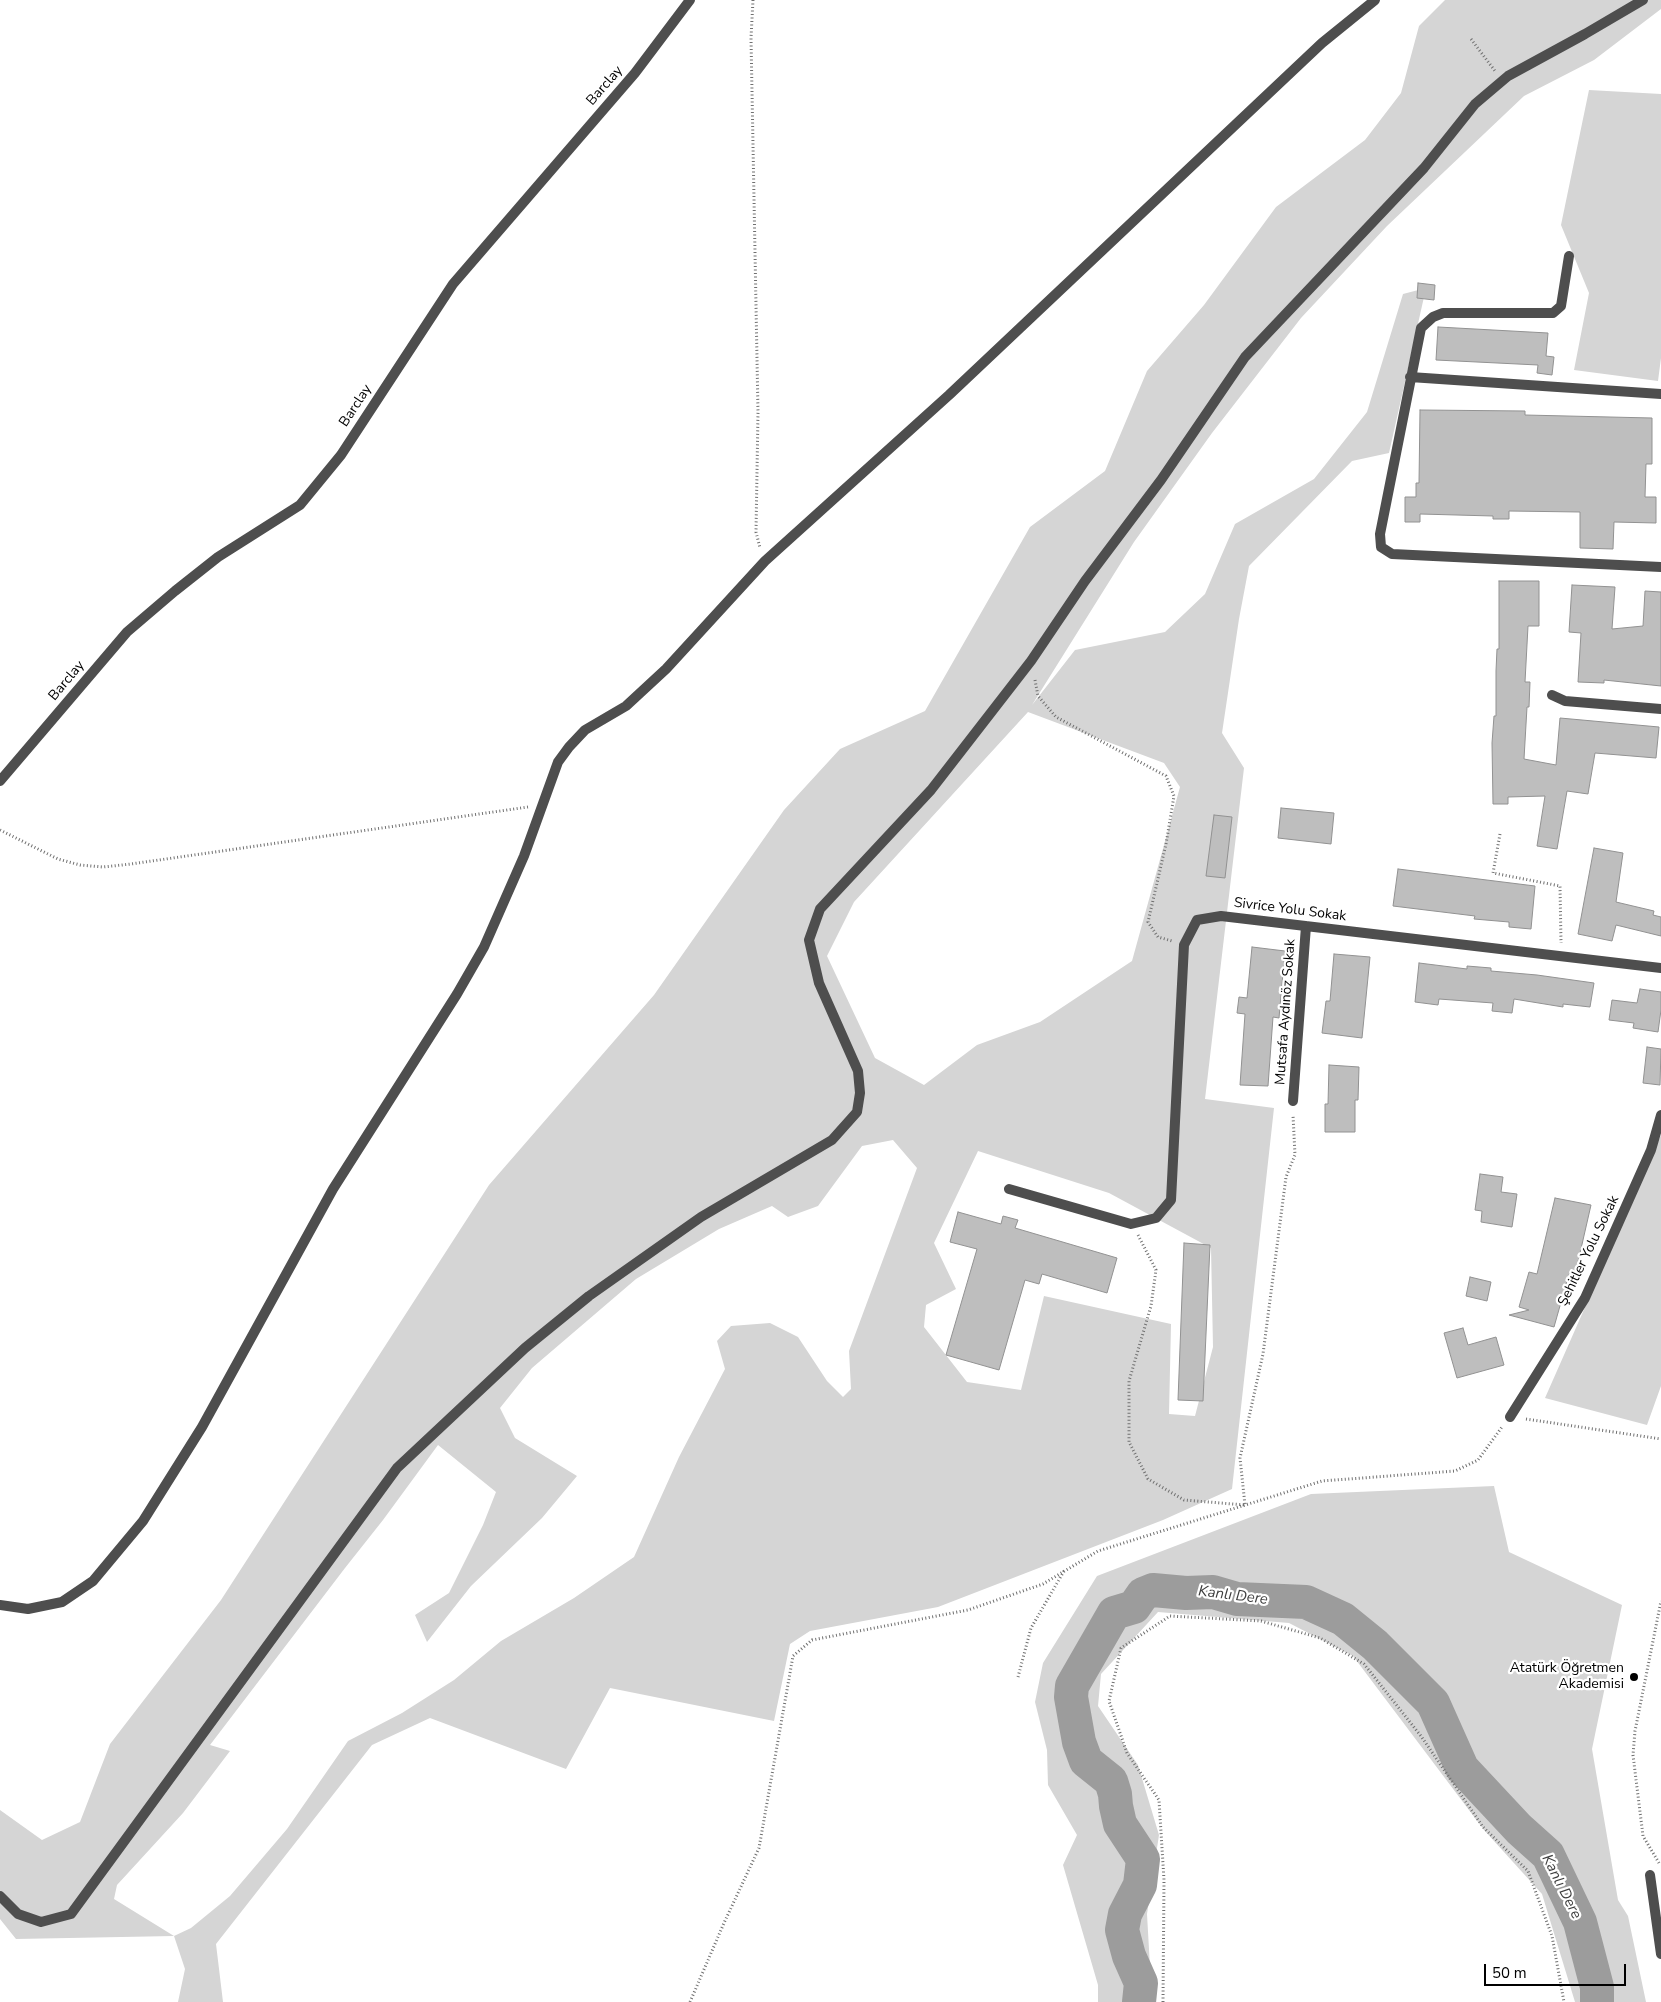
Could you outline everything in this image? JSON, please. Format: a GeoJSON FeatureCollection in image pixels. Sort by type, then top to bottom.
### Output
{"type":"FeatureCollection","features":[{"type":"Feature","properties":{"kind":"street","name":"Barclay"},"geometry":{"type":"LineString","coordinates":[[0,782],[127,632],[218,557],[300,504],[340,455],[453,284],[635,73],[690,0]]}},
{"type":"Feature","properties":{"kind":"street"},"geometry":{"type":"LineString","coordinates":[[0,1606],[28,1608],[62,1602],[94,1581],[143,1521],[202,1427],[333,1189],[457,994],[484,947],[524,856],[558,762],[584,730],[626,706],[666,669],[765,560],[949,395],[1322,43],[1375,0]]}},
{"type":"Feature","properties":{"kind":"street"},"geometry":{"type":"LineString","coordinates":[[0,1896],[18,1914],[41,1922],[71,1914],[397,1468],[525,1348],[588,1296],[701,1217],[832,1140],[857,1112],[860,1093],[858,1071],[820,983],[809,940],[820,909],[931,790],[1031,660],[1085,581],[1162,480],[1244,357],[1424,168],[1475,104],[1508,76],[1643,0]]}},
{"type":"Feature","properties":{"kind":"street"},"geometry":{"type":"LineString","coordinates":[[1570,256],[1561,306],[1553,313],[1443,312],[1433,317],[1421,328],[1380,534],[1380,547],[1392,554],[1661,567]]}},
{"type":"Feature","properties":{"kind":"street"},"geometry":{"type":"LineString","coordinates":[[1410,377],[1661,394]]}},
{"type":"Feature","properties":{"kind":"street"},"geometry":{"type":"LineString","coordinates":[[1552,695],[1564,701],[1661,709]]}},
{"type":"Feature","properties":{"kind":"street","name":"Sivrice Yolu Sokak"},"geometry":{"type":"LineString","coordinates":[[1131,1224],[1156,1218],[1171,1200],[1184,945],[1197,920],[1221,916],[1661,968]]}},
{"type":"Feature","properties":{"kind":"street","name":"Mutsafa Aydınöz Sokak"},"geometry":{"type":"LineString","coordinates":[[1293,1101],[1306,926]]}},
{"type":"Feature","properties":{"kind":"street","name":"Şehitler Yolu Sokak"},"geometry":{"type":"LineString","coordinates":[[1510,1417],[1585,1298],[1651,1150],[1661,1115]]}},
{"type":"Feature","properties":{"kind":"street"},"geometry":{"type":"LineString","coordinates":[[1009,1189],[1131,1224]]}},
{"type":"Feature","properties":{"kind":"street"},"geometry":{"type":"LineString","coordinates":[[1650,1875],[1661,1954]]}},
{"type":"Feature","properties":{"kind":"path"},"geometry":{"type":"LineString","coordinates":[[753,0],[751,38],[758,412],[756,532],[765,560]]}},
{"type":"Feature","properties":{"kind":"path"},"geometry":{"type":"LineString","coordinates":[[1471,39],[1502,81]]}},
{"type":"Feature","properties":{"kind":"path"},"geometry":{"type":"LineString","coordinates":[[1031,660],[1038,696],[1056,716],[1166,776],[1174,796],[1166,844],[1148,922],[1158,937],[1184,945]]}},
{"type":"Feature","properties":{"kind":"path"},"geometry":{"type":"LineString","coordinates":[[0,830],[58,859],[80,865],[103,867],[150,862],[541,805]]}},
{"type":"Feature","properties":{"kind":"path"},"geometry":{"type":"LineString","coordinates":[[1500,834],[1493,873],[1560,886],[1561,956]]}},
{"type":"Feature","properties":{"kind":"path"},"geometry":{"type":"LineString","coordinates":[[1245,1505],[1240,1458],[1263,1354],[1286,1177],[1295,1155],[1293,1101]]}},
{"type":"Feature","properties":{"kind":"path"},"geometry":{"type":"LineString","coordinates":[[1131,1224],[1156,1270],[1150,1306],[1129,1381],[1129,1442],[1148,1479],[1184,1500],[1245,1505]]}},
{"type":"Feature","properties":{"kind":"path"},"geometry":{"type":"LineString","coordinates":[[690,2002],[759,1848],[793,1656],[812,1640],[968,1610],[1042,1584],[1098,1551],[1322,1481],[1455,1471],[1478,1460],[1510,1417],[1661,1439]]}},
{"type":"Feature","properties":{"kind":"path"},"geometry":{"type":"LineString","coordinates":[[1018,1677],[1032,1628],[1064,1571]]}},
{"type":"Feature","properties":{"kind":"path"},"geometry":{"type":"LineString","coordinates":[[1658,1862],[1643,1836],[1634,1755],[1635,1731],[1661,1601]]}},
{"type":"Feature","properties":{"kind":"path"},"geometry":{"type":"LineString","coordinates":[[1163,2002],[1164,1880],[1159,1800],[1127,1752],[1109,1701],[1121,1648],[1170,1616],[1261,1621],[1320,1638],[1364,1664],[1420,1736],[1483,1827],[1528,1871],[1552,1936],[1564,2002]]}},
{"type":"Feature","properties":{"kind":"shaded area"},"geometry":{"type":"Polygon","coordinates":[[[1445,0],[1661,0],[1661,9],[1594,60],[1524,96],[1387,226],[1301,318],[1212,433],[1134,542],[1032,705],[1075,650],[1165,632],[1205,594],[1235,524],[1314,479],[1367,412],[1403,294],[1426,288],[1389,453],[1352,461],[1249,566],[1239,619],[1222,733],[1244,768],[1205,1099],[1274,1108],[1232,1489],[1163,1520],[938,1607],[810,1631],[790,1644],[774,1721],[610,1688],[566,1769],[430,1718],[372,1745],[216,1944],[223,2002],[178,2002],[185,1969],[174,1936],[16,1939],[0,1919],[0,1810],[42,1840],[80,1822],[110,1744],[221,1600],[489,1185],[654,995],[784,810],[840,749],[925,711],[1030,527],[1105,471],[1147,371],[1204,305],[1276,207],[1365,140],[1401,93],[1419,26],[1445,0]],[[1028,712],[854,902],[827,956],[875,1058],[924,1085],[977,1045],[1040,1022],[1132,961],[1180,787],[1164,763],[1028,712]],[[893,1140],[862,1146],[818,1206],[788,1217],[772,1206],[719,1229],[636,1279],[532,1368],[500,1408],[515,1438],[577,1476],[542,1518],[471,1586],[427,1642],[415,1615],[449,1593],[483,1525],[496,1492],[438,1445],[383,1520],[210,1745],[230,1751],[183,1813],[117,1885],[114,1899],[174,1936],[191,1928],[230,1896],[287,1829],[348,1741],[402,1713],[454,1680],[501,1641],[574,1598],[634,1557],[679,1457],[725,1369],[717,1341],[731,1326],[770,1323],[798,1337],[827,1381],[843,1397],[851,1389],[849,1351],[917,1168],[893,1140]],[[978,1151],[934,1243],[956,1289],[926,1305],[924,1327],[967,1382],[1021,1390],[1044,1296],[1171,1324],[1169,1414],[1195,1416],[1213,1347],[1211,1248],[1109,1193],[978,1151]]]}},
{"type":"Feature","properties":{"kind":"shaded area"},"geometry":{"type":"Polygon","coordinates":[[[1589,90],[1661,94],[1661,358],[1658,381],[1574,370],[1589,293],[1561,225],[1589,90]]]}},
{"type":"Feature","properties":{"kind":"shaded area"},"geometry":{"type":"Polygon","coordinates":[[[1661,1135],[1661,1386],[1647,1425],[1545,1398],[1661,1135]]]}},
{"type":"Feature","properties":{"kind":"shaded area"},"geometry":{"type":"Polygon","coordinates":[[[1494,1486],[1509,1552],[1622,1605],[1592,1749],[1618,1900],[1628,1916],[1646,2002],[1575,2002],[1542,1894],[1484,1830],[1353,1656],[1289,1623],[1158,1612],[1101,1674],[1098,1706],[1138,1765],[1159,1835],[1147,1914],[1152,2002],[1098,2002],[1098,1985],[1063,1865],[1077,1835],[1048,1785],[1047,1750],[1035,1702],[1043,1663],[1097,1576],[1311,1494],[1494,1486]]]}},
{"type":"Feature","properties":{"kind":"building"},"geometry":{"type":"Polygon","coordinates":[[[1418,283],[1435,285],[1434,300],[1417,298],[1418,283]]]}},
{"type":"Feature","properties":{"kind":"building"},"geometry":{"type":"Polygon","coordinates":[[[1438,327],[1548,333],[1546,356],[1554,357],[1552,375],[1537,373],[1538,365],[1436,360],[1438,327]]]}},
{"type":"Feature","properties":{"kind":"building"},"geometry":{"type":"Polygon","coordinates":[[[1420,410],[1525,411],[1525,415],[1652,418],[1652,464],[1646,464],[1645,497],[1656,497],[1656,523],[1614,522],[1613,549],[1580,548],[1580,512],[1509,511],[1509,519],[1493,519],[1493,516],[1420,514],[1420,522],[1405,522],[1405,497],[1416,497],[1416,483],[1419,483],[1420,410]]]}},
{"type":"Feature","properties":{"kind":"building"},"geometry":{"type":"Polygon","coordinates":[[[1499,581],[1539,581],[1539,626],[1528,626],[1525,682],[1530,682],[1524,759],[1556,765],[1560,718],[1659,727],[1656,758],[1595,753],[1588,794],[1567,791],[1557,849],[1537,846],[1545,796],[1508,797],[1508,804],[1493,804],[1492,743],[1494,716],[1496,716],[1497,649],[1499,649],[1499,581]]]}},
{"type":"Feature","properties":{"kind":"building"},"geometry":{"type":"Polygon","coordinates":[[[1572,585],[1615,587],[1612,629],[1643,626],[1645,591],[1661,592],[1661,686],[1604,680],[1604,683],[1578,682],[1581,633],[1569,632],[1572,585]]]}},
{"type":"Feature","properties":{"kind":"building"},"geometry":{"type":"Polygon","coordinates":[[[1281,808],[1334,813],[1331,844],[1278,838],[1281,808]]]}},
{"type":"Feature","properties":{"kind":"building"},"geometry":{"type":"Polygon","coordinates":[[[1214,815],[1232,817],[1225,878],[1206,876],[1214,815]]]}},
{"type":"Feature","properties":{"kind":"building"},"geometry":{"type":"Polygon","coordinates":[[[1594,848],[1623,853],[1616,902],[1654,911],[1653,915],[1661,917],[1661,936],[1616,925],[1612,941],[1578,934],[1594,848]]]}},
{"type":"Feature","properties":{"kind":"building"},"geometry":{"type":"Polygon","coordinates":[[[1398,869],[1535,886],[1531,929],[1509,927],[1509,922],[1474,919],[1475,916],[1393,906],[1398,869]]]}},
{"type":"Feature","properties":{"kind":"building"},"geometry":{"type":"Polygon","coordinates":[[[1252,947],[1285,951],[1279,1018],[1273,1017],[1268,1086],[1240,1085],[1245,1014],[1237,1013],[1239,997],[1247,998],[1252,947]]]}},
{"type":"Feature","properties":{"kind":"building"},"geometry":{"type":"Polygon","coordinates":[[[1334,954],[1370,957],[1362,1038],[1322,1033],[1326,1001],[1330,1001],[1334,954]]]}},
{"type":"Feature","properties":{"kind":"building"},"geometry":{"type":"Polygon","coordinates":[[[1419,963],[1467,969],[1467,966],[1491,968],[1491,971],[1594,983],[1590,1007],[1563,1004],[1563,1007],[1514,999],[1512,1013],[1492,1011],[1493,1003],[1439,999],[1438,1005],[1415,1002],[1419,963]]]}},
{"type":"Feature","properties":{"kind":"building"},"geometry":{"type":"Polygon","coordinates":[[[1640,989],[1661,992],[1658,1032],[1633,1028],[1634,1023],[1609,1020],[1612,1000],[1637,1003],[1640,989]]]}},
{"type":"Feature","properties":{"kind":"building"},"geometry":{"type":"Polygon","coordinates":[[[1647,1047],[1661,1049],[1660,1085],[1643,1083],[1647,1047]]]}},
{"type":"Feature","properties":{"kind":"building"},"geometry":{"type":"Polygon","coordinates":[[[1329,1065],[1359,1067],[1358,1100],[1355,1100],[1355,1132],[1325,1132],[1325,1104],[1328,1104],[1329,1065]]]}},
{"type":"Feature","properties":{"kind":"building"},"geometry":{"type":"Polygon","coordinates":[[[1480,1174],[1503,1177],[1501,1192],[1517,1194],[1512,1227],[1481,1222],[1482,1211],[1475,1210],[1480,1174]]]}},
{"type":"Feature","properties":{"kind":"building"},"geometry":{"type":"Polygon","coordinates":[[[1555,1198],[1591,1205],[1575,1275],[1569,1274],[1554,1327],[1509,1315],[1529,1310],[1519,1307],[1529,1272],[1537,1274],[1555,1198]]]}},
{"type":"Feature","properties":{"kind":"building"},"geometry":{"type":"Polygon","coordinates":[[[958,1212],[1001,1224],[1003,1216],[1018,1220],[1015,1228],[1117,1258],[1107,1293],[1042,1274],[1039,1284],[1025,1280],[999,1370],[946,1355],[977,1249],[950,1242],[958,1212]]]}},
{"type":"Feature","properties":{"kind":"building"},"geometry":{"type":"Polygon","coordinates":[[[1184,1243],[1210,1245],[1203,1401],[1178,1400],[1184,1243]]]}},
{"type":"Feature","properties":{"kind":"building"},"geometry":{"type":"Polygon","coordinates":[[[1470,1277],[1491,1282],[1487,1301],[1466,1296],[1470,1277]]]}},
{"type":"Feature","properties":{"kind":"building"},"geometry":{"type":"Polygon","coordinates":[[[1463,1328],[1468,1345],[1496,1337],[1504,1365],[1457,1378],[1444,1333],[1463,1328]]]}},
{"type":"Feature","properties":{"kind":"waterway","name":"Kanlı Dere"},"geometry":{"type":"LineString","coordinates":[[1139,2002],[1141,1983],[1129,1956],[1122,1930],[1125,1914],[1140,1885],[1143,1859],[1120,1824],[1111,1781],[1086,1761],[1079,1742],[1071,1697],[1072,1686],[1114,1613],[1134,1607],[1143,1594],[1153,1590],[1186,1593],[1213,1592],[1237,1599],[1306,1602],[1343,1619],[1375,1645],[1433,1703],[1462,1768],[1519,1829],[1548,1855],[1580,1922],[1597,1987],[1597,2002]]}},
{"type":"Feature","properties":{"kind":"place","name":"Atatürk Öğretmen Akademisi"},"geometry":{"type":"Point","coordinates":[1634,1677]}}]}
